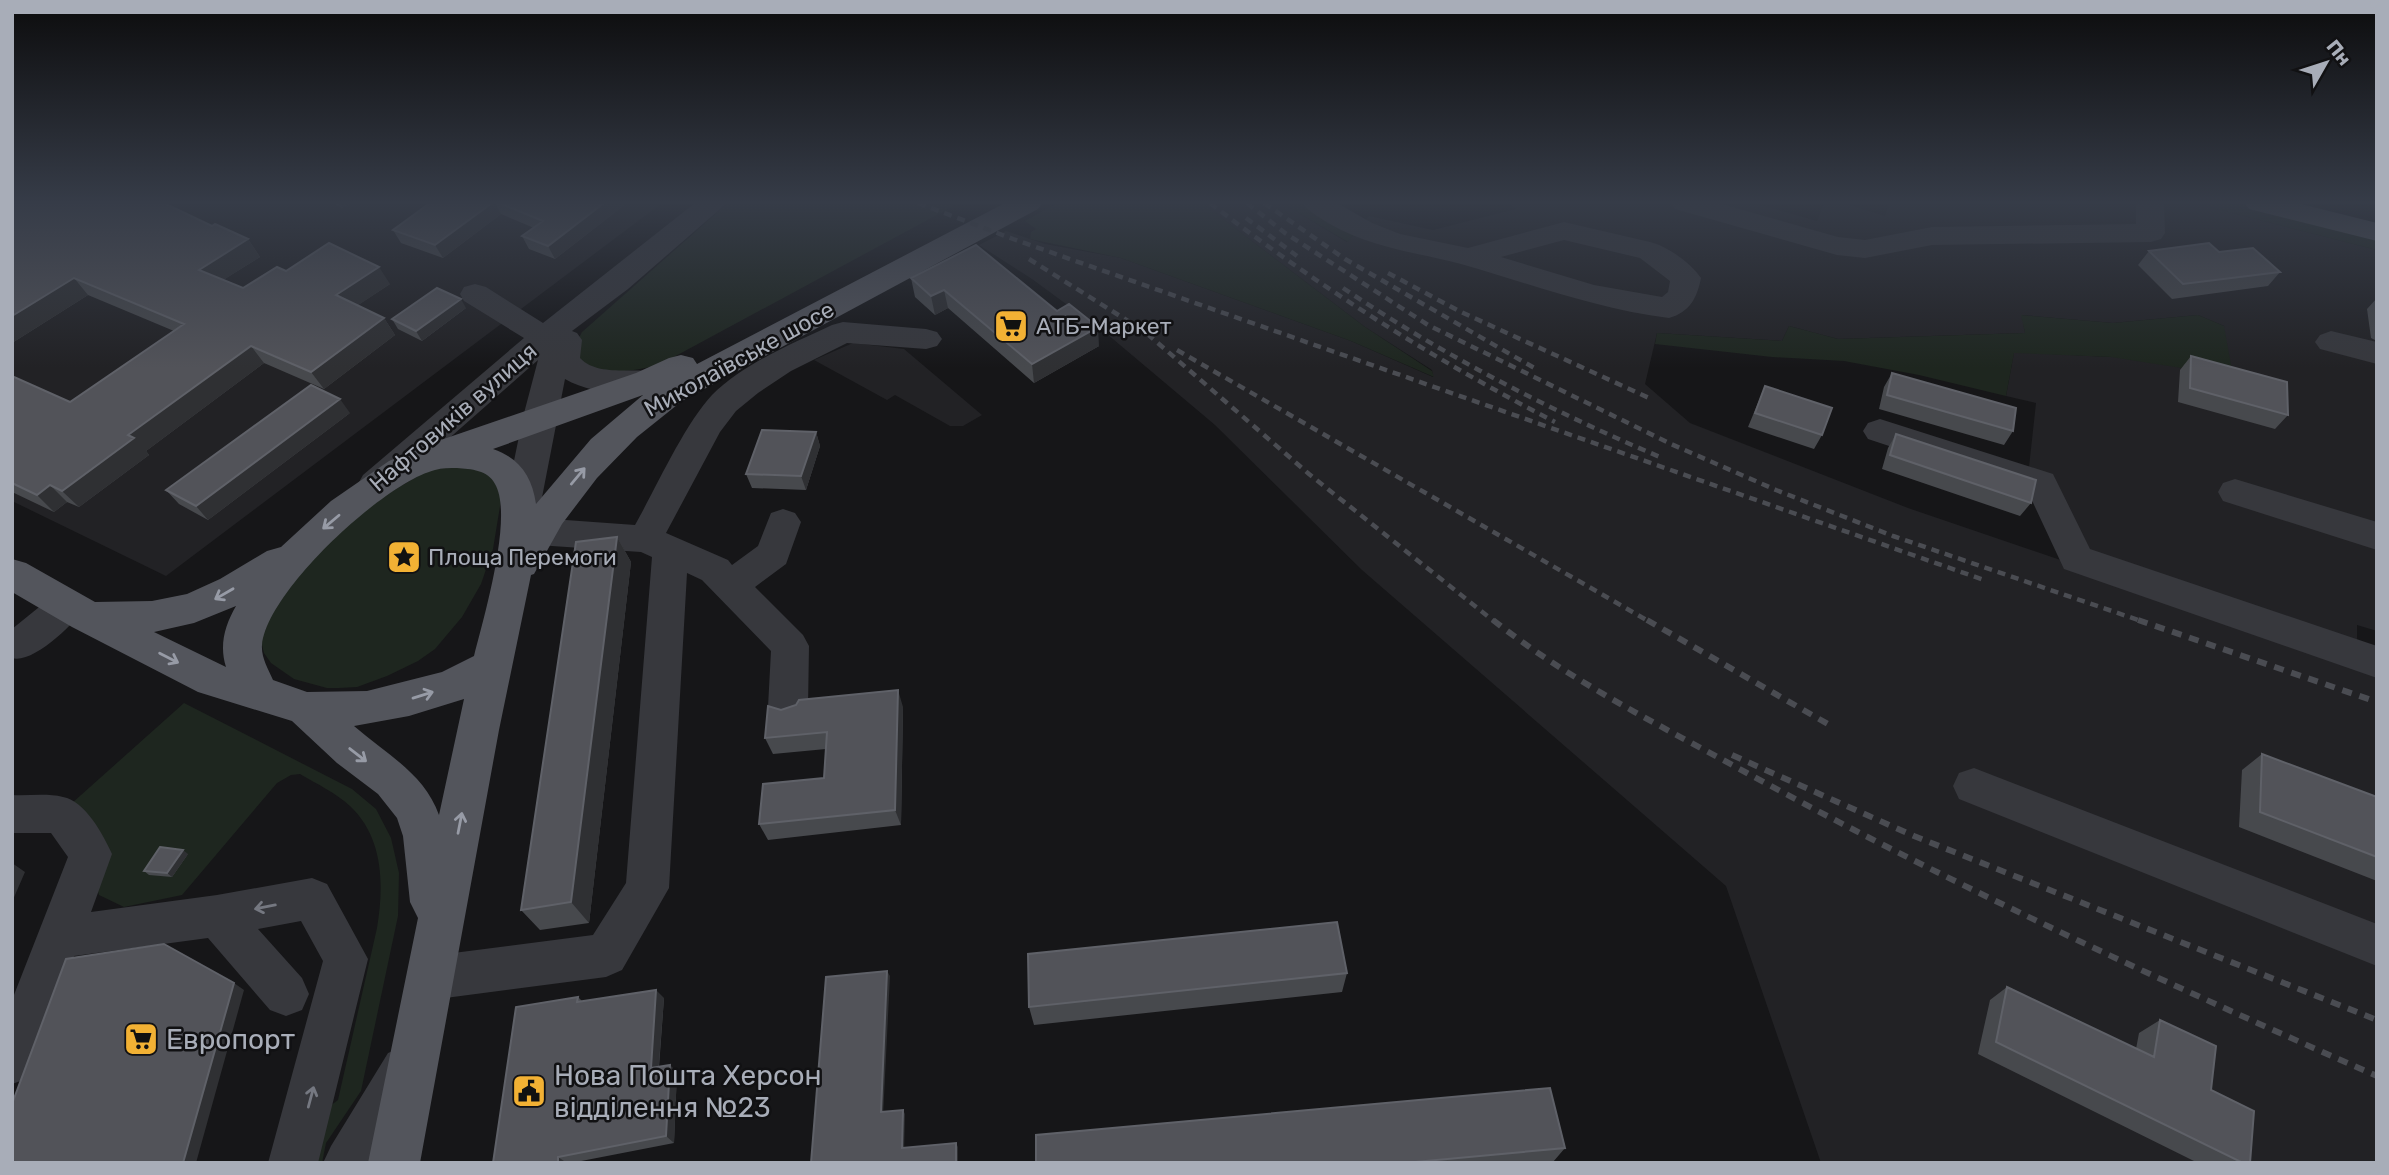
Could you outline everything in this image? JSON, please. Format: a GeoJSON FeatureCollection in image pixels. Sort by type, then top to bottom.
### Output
{"type":"FeatureCollection","features":[{"type":"Feature","properties":{"kind":"main road","name":"Миколаївське шосе"},"geometry":{"type":"LineString","coordinates":[[423,460],[648,381],[886,258]]}},
{"type":"Feature","properties":{"kind":"main road","name":"Миколаївське шосе"},"geometry":{"type":"LineString","coordinates":[[490,667],[528,527],[606,444],[636,417],[670,393],[925,258]]}},
{"type":"Feature","properties":{"kind":"main road"},"geometry":{"type":"LineString","coordinates":[[76,610],[141,618],[186,612],[215,600],[303,546],[359,499],[423,460],[465,456],[497,465],[513,481],[528,527]]}},
{"type":"Feature","properties":{"kind":"main road"},"geometry":{"type":"LineString","coordinates":[[259,692],[246,668],[242,645],[249,617],[267,588],[303,546]]}},
{"type":"Feature","properties":{"kind":"main road"},"geometry":{"type":"LineString","coordinates":[[12,574],[212,680],[259,692],[307,709],[367,708],[409,699],[453,687],[490,667]]}},
{"type":"Feature","properties":{"kind":"main road"},"geometry":{"type":"LineString","coordinates":[[394,1163],[490,667]]}},
{"type":"Feature","properties":{"kind":"main road"},"geometry":{"type":"LineString","coordinates":[[307,709],[352,750],[393,781],[415,808],[425,836],[433,958]]}},
{"type":"Feature","properties":{"kind":"street"},"geometry":{"type":"LineString","coordinates":[[556,345],[617,282],[646,258]]}},
{"type":"Feature","properties":{"kind":"street"},"geometry":{"type":"LineString","coordinates":[[1471,258],[1550,285],[1626,304],[1669,308],[1682,296],[1686,278],[1659,258]]}},
{"type":"Feature","properties":{"kind":"street"},"geometry":{"type":"LineString","coordinates":[[475,295],[556,345],[574,370],[601,379],[648,381]]}},
{"type":"Feature","properties":{"kind":"street"},"geometry":{"type":"LineString","coordinates":[[433,958],[606,955],[647,888],[657,545],[707,426],[724,403],[747,385],[780,363],[843,332],[926,339]]}},
{"type":"Feature","properties":{"kind":"street"},"geometry":{"type":"LineString","coordinates":[[2331,342],[2377,353]]}},
{"type":"Feature","properties":{"kind":"street","name":"Нафтовиків вулиця"},"geometry":{"type":"LineString","coordinates":[[528,527],[540,417],[556,345]]}},
{"type":"Feature","properties":{"kind":"street","name":"Нафтовиків вулиця"},"geometry":{"type":"LineString","coordinates":[[359,499],[556,345]]}},
{"type":"Feature","properties":{"kind":"street"},"geometry":{"type":"LineString","coordinates":[[1880,431],[2041,483],[2077,559],[2377,662]]}},
{"type":"Feature","properties":{"kind":"street"},"geometry":{"type":"LineString","coordinates":[[2235,492],[2377,536]]}},
{"type":"Feature","properties":{"kind":"street"},"geometry":{"type":"LineString","coordinates":[[730,586],[773,554],[783,523]]}},
{"type":"Feature","properties":{"kind":"street"},"geometry":{"type":"LineString","coordinates":[[528,527],[657,545],[715,570],[790,646],[788,707]]}},
{"type":"Feature","properties":{"kind":"street"},"geometry":{"type":"LineString","coordinates":[[19,645],[76,610]]}},
{"type":"Feature","properties":{"kind":"street"},"geometry":{"type":"LineString","coordinates":[[1974,786],[2377,945]]}},
{"type":"Feature","properties":{"kind":"street"},"geometry":{"type":"LineString","coordinates":[[12,814],[61,815],[91,854],[12,1061]]}},
{"type":"Feature","properties":{"kind":"street"},"geometry":{"type":"LineString","coordinates":[[61,937],[217,916],[312,898],[346,959],[293,1163]]}},
{"type":"Feature","properties":{"kind":"street"},"geometry":{"type":"LineString","coordinates":[[217,916],[286,994]]}},
{"type":"Feature","properties":{"kind":"street"},"geometry":{"type":"LineString","coordinates":[[348,1163],[415,1055]]}},
{"type":"Feature","properties":{"kind":"shaded area"},"geometry":{"type":"Polygon","coordinates":[[[12,258],[589,258],[166,576],[12,501],[12,258]]]}},
{"type":"Feature","properties":{"kind":"shaded area"},"geometry":{"type":"Polygon","coordinates":[[[666,258],[857,258],[659,365],[626,371],[606,371],[586,365],[576,359],[574,347],[582,332],[666,258]]]}},
{"type":"Feature","properties":{"kind":"shaded area"},"geometry":{"type":"Polygon","coordinates":[[[999,258],[1121,258],[1351,341],[1433,377],[1432,370],[1365,327],[1274,258],[2377,258],[2377,631],[2357,625],[2357,651],[2079,548],[2059,508],[2054,476],[2029,467],[2036,403],[2006,396],[2014,352],[2111,357],[2224,326],[2198,315],[2113,323],[2022,315],[2025,333],[1838,339],[1789,326],[1782,341],[1657,333],[1645,384],[1690,423],[1908,508],[2377,668],[2377,1163],[1821,1163],[1726,886],[1362,570],[1215,425],[1107,334],[999,258]]]}},
{"type":"Feature","properties":{"kind":"shaded area"},"geometry":{"type":"Polygon","coordinates":[[[1121,258],[1274,258],[1365,327],[1432,371],[1434,377],[1351,341],[1121,258]]]}},
{"type":"Feature","properties":{"kind":"shaded area"},"geometry":{"type":"Polygon","coordinates":[[[2021,315],[2113,323],[2198,315],[2224,326],[2233,376],[2111,357],[2014,353],[2006,396],[1919,375],[1844,361],[1772,357],[1655,344],[1657,333],[1782,341],[1789,326],[1838,339],[2025,333],[2021,315]]]}},
{"type":"Feature","properties":{"kind":"shaded area"},"geometry":{"type":"Polygon","coordinates":[[[853,343],[904,349],[982,415],[963,426],[950,426],[895,395],[887,400],[814,360],[853,343]]]}},
{"type":"Feature","properties":{"kind":"shaded area"},"geometry":{"type":"Polygon","coordinates":[[[481,466],[503,488],[493,549],[481,584],[462,617],[435,649],[418,661],[357,687],[327,688],[294,679],[271,663],[264,653],[261,641],[272,597],[367,506],[430,469],[481,466]]]}},
{"type":"Feature","properties":{"kind":"shaded area"},"geometry":{"type":"Polygon","coordinates":[[[184,703],[352,789],[376,809],[391,838],[399,873],[398,916],[361,1091],[326,1143],[322,1163],[307,1163],[318,1115],[338,1100],[377,928],[381,896],[379,863],[375,848],[370,833],[350,806],[300,774],[291,775],[277,783],[182,895],[124,907],[99,895],[71,804],[184,703]]]}},
{"type":"Feature","properties":{"kind":"building"},"geometry":{"type":"Polygon","coordinates":[[[12,258],[218,258],[199,270],[243,288],[277,267],[286,271],[306,258],[360,258],[379,267],[336,295],[384,318],[311,372],[251,346],[128,435],[134,438],[62,491],[50,485],[37,495],[12,483],[12,376],[70,402],[184,324],[74,278],[12,316],[12,258]]]}},
{"type":"Feature","properties":{"kind":"building","name":"АТБ-Маркет"},"geometry":{"type":"Polygon","coordinates":[[[951,258],[992,258],[1057,311],[1069,304],[1098,327],[1032,364],[944,290],[931,296],[911,278],[951,258]]]}},
{"type":"Feature","properties":{"kind":"building"},"geometry":{"type":"Polygon","coordinates":[[[2156,258],[2264,258],[2280,272],[2183,284],[2156,258]]]}},
{"type":"Feature","properties":{"kind":"building"},"geometry":{"type":"Polygon","coordinates":[[[437,288],[461,299],[416,331],[392,319],[437,288]]]}},
{"type":"Feature","properties":{"kind":"building"},"geometry":{"type":"Polygon","coordinates":[[[2191,356],[2287,382],[2288,415],[2190,388],[2191,356]]]}},
{"type":"Feature","properties":{"kind":"building"},"geometry":{"type":"Polygon","coordinates":[[[1892,373],[2016,408],[2013,431],[1887,395],[1892,373]]]}},
{"type":"Feature","properties":{"kind":"building"},"geometry":{"type":"Polygon","coordinates":[[[311,385],[340,399],[196,506],[166,490],[311,385]]]}},
{"type":"Feature","properties":{"kind":"building"},"geometry":{"type":"Polygon","coordinates":[[[1765,386],[1832,408],[1822,435],[1755,413],[1765,386]]]}},
{"type":"Feature","properties":{"kind":"building"},"geometry":{"type":"Polygon","coordinates":[[[762,430],[816,432],[801,476],[746,474],[762,430]]]}},
{"type":"Feature","properties":{"kind":"building"},"geometry":{"type":"Polygon","coordinates":[[[1896,434],[2036,480],[2031,503],[1890,455],[1896,434]]]}},
{"type":"Feature","properties":{"kind":"building"},"geometry":{"type":"Polygon","coordinates":[[[617,537],[571,902],[521,910],[576,542],[617,537]]]}},
{"type":"Feature","properties":{"kind":"building"},"geometry":{"type":"Polygon","coordinates":[[[898,690],[895,810],[759,824],[763,784],[824,778],[827,732],[765,738],[768,706],[781,710],[796,705],[799,700],[898,690]]]}},
{"type":"Feature","properties":{"kind":"building"},"geometry":{"type":"Polygon","coordinates":[[[2262,754],[2377,797],[2377,857],[2260,812],[2262,754]]]}},
{"type":"Feature","properties":{"kind":"building"},"geometry":{"type":"Polygon","coordinates":[[[160,847],[183,850],[167,873],[144,871],[160,847]]]}},
{"type":"Feature","properties":{"kind":"building"},"geometry":{"type":"Polygon","coordinates":[[[1337,922],[1347,973],[1029,1007],[1028,954],[1337,922]]]}},
{"type":"Feature","properties":{"kind":"building","name":"Европорт"},"geometry":{"type":"Polygon","coordinates":[[[164,944],[234,983],[183,1163],[12,1163],[12,1104],[66,959],[164,944]]]}},
{"type":"Feature","properties":{"kind":"building"},"geometry":{"type":"Polygon","coordinates":[[[887,971],[881,1112],[903,1110],[902,1148],[956,1143],[956,1163],[811,1163],[826,977],[887,971]]]}},
{"type":"Feature","properties":{"kind":"building"},"geometry":{"type":"Polygon","coordinates":[[[2007,987],[2154,1057],[2160,1020],[2216,1046],[2211,1090],[2254,1111],[2250,1163],[2243,1163],[1996,1042],[2007,987]]]}},
{"type":"Feature","properties":{"kind":"building"},"geometry":{"type":"Polygon","coordinates":[[[656,990],[651,1068],[670,1065],[666,1136],[558,1157],[558,1163],[493,1163],[516,1007],[578,997],[577,1002],[656,990]]]}},
{"type":"Feature","properties":{"kind":"building"},"geometry":{"type":"Polygon","coordinates":[[[1550,1088],[1565,1148],[1404,1163],[1036,1163],[1036,1135],[1550,1088]]]}},
{"type":"Feature","properties":{"kind":"railway"},"geometry":{"type":"LineString","coordinates":[[1067,258],[1984,580]]}},
{"type":"Feature","properties":{"kind":"railway"},"geometry":{"type":"LineString","coordinates":[[1284,258],[1421,347],[1555,422]]}},
{"type":"Feature","properties":{"kind":"railway"},"geometry":{"type":"LineString","coordinates":[[1324,258],[1428,325],[1671,444],[1776,490],[1893,536],[2144,622]]}},
{"type":"Feature","properties":{"kind":"railway"},"geometry":{"type":"LineString","coordinates":[[1343,258],[1536,369]]}},
{"type":"Feature","properties":{"kind":"railway"},"geometry":{"type":"LineString","coordinates":[[1029,259],[1144,331],[1309,474],[1495,622]]}},
{"type":"Feature","properties":{"kind":"railway"},"geometry":{"type":"LineString","coordinates":[[1388,273],[1459,311],[1649,398]]}},
{"type":"Feature","properties":{"kind":"railway"},"geometry":{"type":"LineString","coordinates":[[1343,288],[1419,336],[1497,380],[1660,457]]}},
{"type":"Feature","properties":{"kind":"railway"},"geometry":{"type":"LineString","coordinates":[[1177,350],[1650,622]]}},
{"type":"Feature","properties":{"kind":"railway"},"geometry":{"type":"LineString","coordinates":[[1493,620],[1553,663],[1617,702],[1824,814],[2059,931],[2377,1076]]}},
{"type":"Feature","properties":{"kind":"railway"},"geometry":{"type":"LineString","coordinates":[[1647,620],[1833,727]]}},
{"type":"Feature","properties":{"kind":"railway"},"geometry":{"type":"LineString","coordinates":[[2138,620],[2377,702]]}},
{"type":"Feature","properties":{"kind":"railway"},"geometry":{"type":"LineString","coordinates":[[1732,755],[1914,836],[2377,1020]]}},
{"type":"Feature","properties":{"kind":"place","name":"АТБ-Маркет"},"geometry":{"type":"Point","coordinates":[1011,326]}},
{"type":"Feature","properties":{"kind":"place","name":"Площа Перемоги"},"geometry":{"type":"Point","coordinates":[404,557]}},
{"type":"Feature","properties":{"kind":"place","name":"Европорт"},"geometry":{"type":"Point","coordinates":[141,1039]}},
{"type":"Feature","properties":{"kind":"place","name":"Нова Пошта Херсон відділення №23"},"geometry":{"type":"Point","coordinates":[529,1091]}}]}
